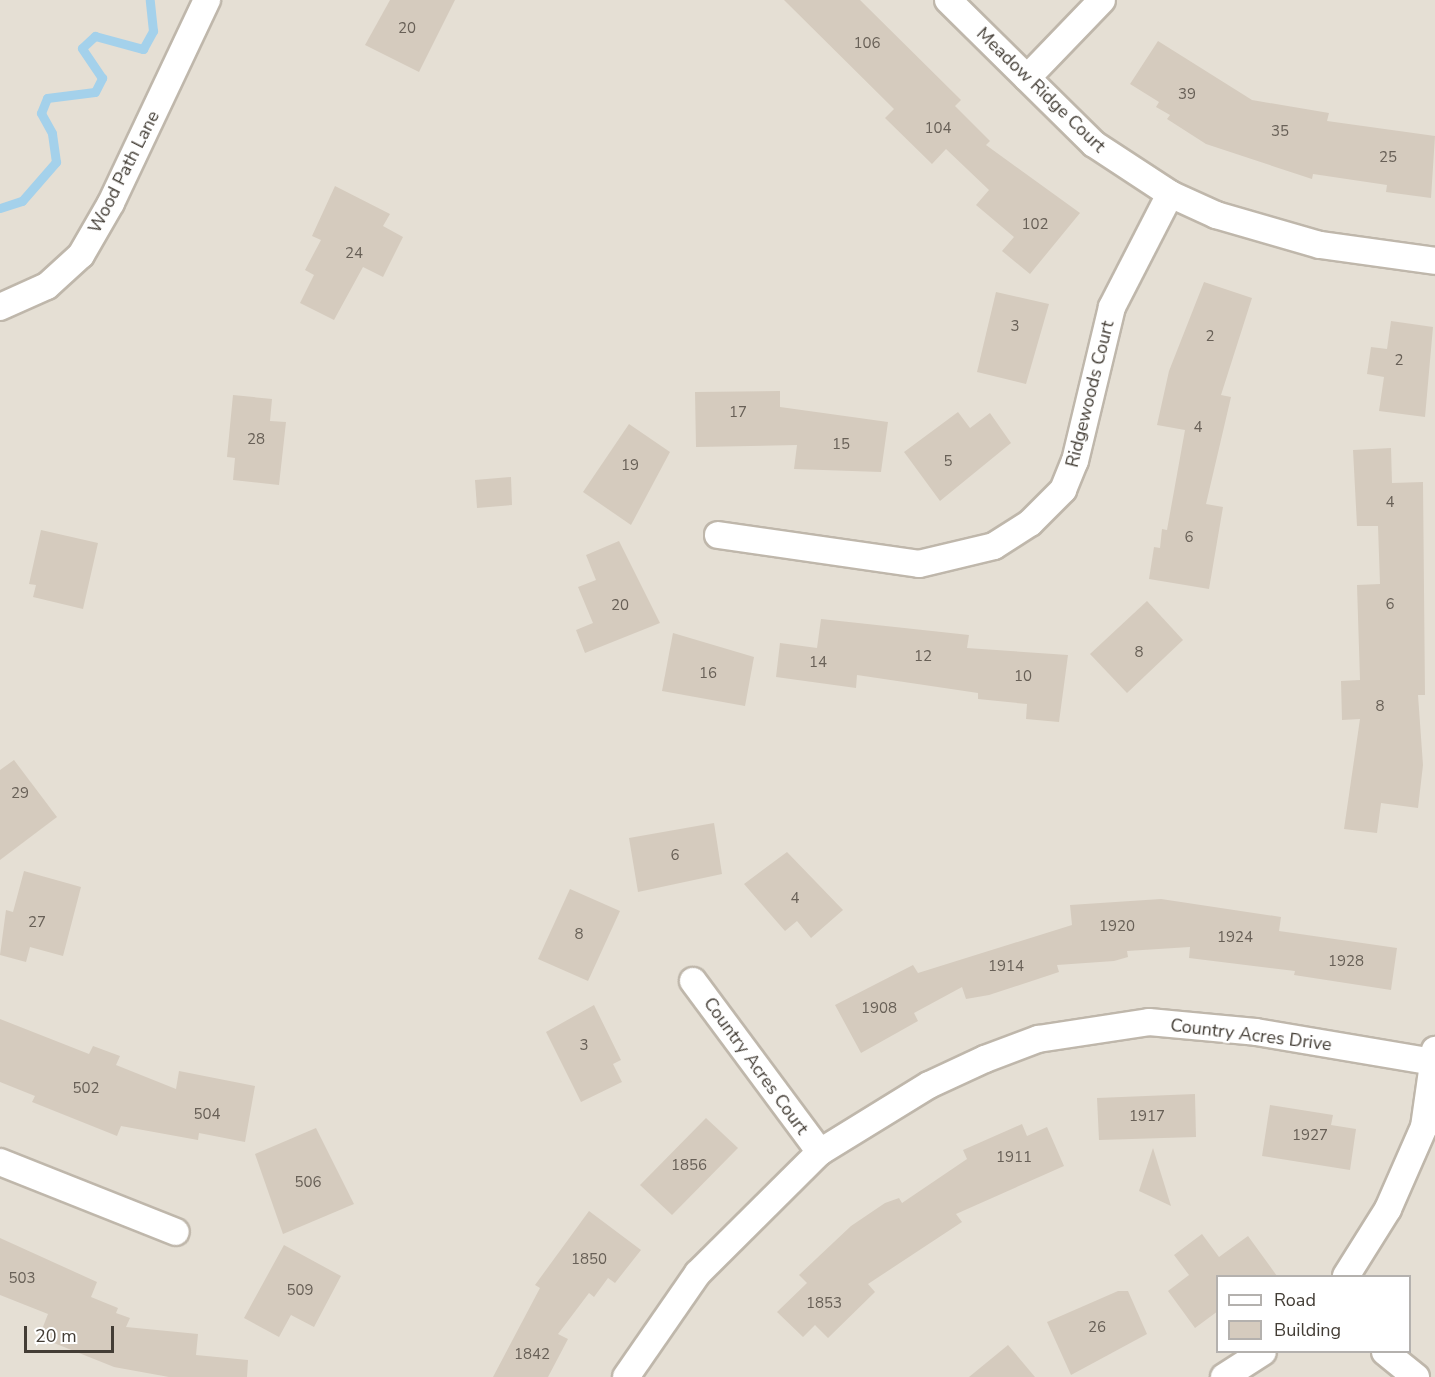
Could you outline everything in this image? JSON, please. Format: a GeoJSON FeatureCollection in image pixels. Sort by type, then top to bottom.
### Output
{"type":"FeatureCollection","features":[{"type":"Feature","properties":{"kind":"street","name":"Wood Path Lane"},"geometry":{"type":"LineString","coordinates":[[0,307],[46,286],[81,255],[111,203],[207,0]]}},
{"type":"Feature","properties":{"kind":"street","name":"Meadow Ridge Court"},"geometry":{"type":"LineString","coordinates":[[948,0],[1094,144],[1170,194],[1216,215],[1320,245],[1435,261]]}},
{"type":"Feature","properties":{"kind":"street"},"geometry":{"type":"LineString","coordinates":[[1027,78],[1102,0]]}},
{"type":"Feature","properties":{"kind":"street","name":"Ridgewoods Court"},"geometry":{"type":"LineString","coordinates":[[718,535],[919,564],[994,546],[1030,523],[1067,481],[1112,307],[1170,194]]}},
{"type":"Feature","properties":{"kind":"street","name":"Country Acres Court"},"geometry":{"type":"LineString","coordinates":[[693,981],[820,1152]]}},
{"type":"Feature","properties":{"kind":"street","name":"Country Acres Drive"},"geometry":{"type":"LineString","coordinates":[[626,1377],[698,1273],[820,1152],[910,1096],[976,1064],[1038,1039],[1095,1027],[1203,1025],[1434,1056]]}},
{"type":"Feature","properties":{"kind":"street"},"geometry":{"type":"LineString","coordinates":[[1347,1275],[1389,1209],[1424,1127],[1434,1056]]}},
{"type":"Feature","properties":{"kind":"street"},"geometry":{"type":"LineString","coordinates":[[0,1162],[176,1232]]}},
{"type":"Feature","properties":{"kind":"street"},"geometry":{"type":"LineString","coordinates":[[1224,1377],[1261,1353]]}},
{"type":"Feature","properties":{"kind":"street"},"geometry":{"type":"LineString","coordinates":[[1386,1353],[1416,1377]]}},
{"type":"Feature","properties":{"kind":"shaded area"},"geometry":{"type":"Polygon","coordinates":[[[0,0],[1435,0],[1435,1377],[0,1377],[0,0]]]}},
{"type":"Feature","properties":{"kind":"building"},"geometry":{"type":"Polygon","coordinates":[[[390,0],[455,0],[419,72],[365,45],[390,0]]]}},
{"type":"Feature","properties":{"kind":"building"},"geometry":{"type":"Polygon","coordinates":[[[784,0],[860,0],[961,100],[955,106],[990,141],[986,145],[1080,213],[1030,274],[1002,251],[1014,237],[976,205],[989,190],[946,149],[932,164],[885,118],[894,109],[784,0]]]}},
{"type":"Feature","properties":{"kind":"building"},"geometry":{"type":"Polygon","coordinates":[[[1158,41],[1252,100],[1329,113],[1327,121],[1435,136],[1431,198],[1386,192],[1387,185],[1313,174],[1312,179],[1206,144],[1167,119],[1170,115],[1156,107],[1159,102],[1130,84],[1158,41]]]}},
{"type":"Feature","properties":{"kind":"building"},"geometry":{"type":"Polygon","coordinates":[[[335,186],[390,214],[383,226],[403,237],[383,277],[363,267],[334,320],[300,303],[314,275],[305,270],[321,240],[312,236],[335,186]]]}},
{"type":"Feature","properties":{"kind":"building"},"geometry":{"type":"Polygon","coordinates":[[[1204,282],[1252,298],[1221,395],[1231,397],[1206,504],[1223,507],[1209,589],[1149,579],[1154,547],[1160,548],[1162,529],[1167,530],[1185,430],[1157,425],[1169,371],[1204,282]]]}},
{"type":"Feature","properties":{"kind":"building"},"geometry":{"type":"Polygon","coordinates":[[[996,292],[1049,304],[1026,384],[977,372],[996,292]]]}},
{"type":"Feature","properties":{"kind":"building"},"geometry":{"type":"Polygon","coordinates":[[[1391,321],[1433,327],[1425,417],[1379,411],[1384,377],[1367,374],[1371,347],[1387,349],[1391,321]]]}},
{"type":"Feature","properties":{"kind":"building"},"geometry":{"type":"Polygon","coordinates":[[[780,391],[780,407],[888,422],[881,472],[794,469],[797,445],[696,447],[695,392],[780,391]]]}},
{"type":"Feature","properties":{"kind":"building"},"geometry":{"type":"Polygon","coordinates":[[[233,395],[272,399],[270,421],[286,422],[279,485],[233,480],[235,458],[227,457],[233,395]]]}},
{"type":"Feature","properties":{"kind":"building"},"geometry":{"type":"Polygon","coordinates":[[[958,412],[970,428],[990,413],[1011,443],[940,501],[904,452],[958,412]]]}},
{"type":"Feature","properties":{"kind":"building"},"geometry":{"type":"Polygon","coordinates":[[[629,424],[670,452],[631,525],[583,492],[629,424]]]}},
{"type":"Feature","properties":{"kind":"building"},"geometry":{"type":"Polygon","coordinates":[[[1391,448],[1392,483],[1423,482],[1425,695],[1418,695],[1423,765],[1418,808],[1381,803],[1377,833],[1344,829],[1360,719],[1342,720],[1341,681],[1360,680],[1357,585],[1380,584],[1378,526],[1357,526],[1353,450],[1391,448]]]}},
{"type":"Feature","properties":{"kind":"building"},"geometry":{"type":"Polygon","coordinates":[[[511,477],[512,505],[477,508],[475,480],[511,477]]]}},
{"type":"Feature","properties":{"kind":"building"},"geometry":{"type":"Polygon","coordinates":[[[41,530],[98,543],[83,609],[33,597],[36,585],[29,584],[41,530]]]}},
{"type":"Feature","properties":{"kind":"building"},"geometry":{"type":"Polygon","coordinates":[[[619,541],[660,623],[585,653],[576,630],[593,623],[578,587],[596,580],[586,555],[619,541]]]}},
{"type":"Feature","properties":{"kind":"building"},"geometry":{"type":"Polygon","coordinates":[[[1147,601],[1183,640],[1127,693],[1090,654],[1147,601]]]}},
{"type":"Feature","properties":{"kind":"building"},"geometry":{"type":"Polygon","coordinates":[[[821,619],[969,635],[967,648],[1068,655],[1059,722],[1026,719],[1027,704],[978,699],[978,693],[857,675],[856,688],[776,677],[780,643],[817,648],[821,619]]]}},
{"type":"Feature","properties":{"kind":"building"},"geometry":{"type":"Polygon","coordinates":[[[673,633],[754,657],[745,706],[662,691],[673,633]]]}},
{"type":"Feature","properties":{"kind":"building"},"geometry":{"type":"Polygon","coordinates":[[[14,760],[57,817],[0,860],[0,770],[14,760]]]}},
{"type":"Feature","properties":{"kind":"building"},"geometry":{"type":"Polygon","coordinates":[[[714,823],[722,874],[638,892],[629,838],[714,823]]]}},
{"type":"Feature","properties":{"kind":"building"},"geometry":{"type":"Polygon","coordinates":[[[787,852],[843,910],[811,938],[797,921],[785,931],[744,884],[787,852]]]}},
{"type":"Feature","properties":{"kind":"building"},"geometry":{"type":"Polygon","coordinates":[[[24,871],[81,887],[63,956],[30,947],[26,962],[0,955],[6,910],[13,912],[24,871]]]}},
{"type":"Feature","properties":{"kind":"building"},"geometry":{"type":"Polygon","coordinates":[[[570,889],[620,911],[588,981],[538,959],[570,889]]]}},
{"type":"Feature","properties":{"kind":"building"},"geometry":{"type":"Polygon","coordinates":[[[1161,899],[1281,917],[1279,931],[1397,948],[1391,990],[1294,975],[1295,971],[1189,958],[1190,947],[1127,951],[1128,957],[1114,961],[1057,965],[1059,972],[989,995],[966,999],[962,987],[914,1013],[918,1021],[861,1053],[835,1005],[913,965],[918,973],[1072,925],[1070,905],[1161,899]]]}},
{"type":"Feature","properties":{"kind":"building"},"geometry":{"type":"Polygon","coordinates":[[[594,1005],[621,1060],[613,1064],[622,1082],[581,1102],[546,1032],[594,1005]]]}},
{"type":"Feature","properties":{"kind":"building"},"geometry":{"type":"Polygon","coordinates":[[[0,1019],[89,1054],[93,1046],[120,1056],[116,1065],[176,1089],[179,1071],[255,1086],[245,1142],[199,1133],[198,1140],[121,1126],[117,1136],[32,1102],[35,1096],[0,1082],[0,1019]]]}},
{"type":"Feature","properties":{"kind":"building"},"geometry":{"type":"Polygon","coordinates":[[[1195,1094],[1196,1137],[1099,1140],[1097,1098],[1195,1094]]]}},
{"type":"Feature","properties":{"kind":"building"},"geometry":{"type":"Polygon","coordinates":[[[1270,1105],[1333,1115],[1331,1125],[1356,1129],[1350,1170],[1262,1156],[1270,1105]]]}},
{"type":"Feature","properties":{"kind":"building"},"geometry":{"type":"Polygon","coordinates":[[[706,1118],[738,1148],[672,1215],[640,1185],[706,1118]]]}},
{"type":"Feature","properties":{"kind":"building"},"geometry":{"type":"Polygon","coordinates":[[[1022,1124],[1027,1136],[1047,1127],[1064,1166],[956,1214],[962,1222],[868,1284],[875,1292],[828,1338],[815,1325],[803,1337],[777,1312],[807,1283],[799,1275],[851,1226],[885,1203],[899,1198],[902,1203],[967,1159],[963,1150],[1022,1124]]]}},
{"type":"Feature","properties":{"kind":"building"},"geometry":{"type":"Polygon","coordinates":[[[316,1128],[354,1204],[283,1234],[255,1154],[316,1128]]]}},
{"type":"Feature","properties":{"kind":"building"},"geometry":{"type":"Polygon","coordinates":[[[1153,1148],[1171,1206],[1139,1191],[1153,1148]]]}},
{"type":"Feature","properties":{"kind":"building"},"geometry":{"type":"Polygon","coordinates":[[[589,1211],[641,1250],[615,1283],[608,1278],[594,1297],[589,1293],[558,1334],[568,1339],[548,1377],[493,1377],[540,1288],[535,1285],[589,1211]]]}},
{"type":"Feature","properties":{"kind":"building"},"geometry":{"type":"Polygon","coordinates":[[[1202,1234],[1219,1257],[1248,1236],[1276,1275],[1216,1275],[1216,1312],[1195,1328],[1168,1291],[1189,1275],[1174,1255],[1202,1234]]]}},
{"type":"Feature","properties":{"kind":"building"},"geometry":{"type":"Polygon","coordinates":[[[0,1238],[97,1282],[91,1297],[118,1308],[116,1313],[130,1318],[126,1327],[198,1334],[196,1355],[248,1360],[247,1377],[169,1377],[114,1367],[39,1337],[48,1314],[0,1295],[0,1238]]]}},
{"type":"Feature","properties":{"kind":"building"},"geometry":{"type":"Polygon","coordinates":[[[284,1245],[341,1276],[314,1327],[291,1315],[279,1337],[244,1318],[284,1245]]]}},
{"type":"Feature","properties":{"kind":"building"},"geometry":{"type":"Polygon","coordinates":[[[1118,1291],[1128,1291],[1147,1334],[1071,1375],[1047,1322],[1118,1291]]]}},
{"type":"Feature","properties":{"kind":"building"},"geometry":{"type":"Polygon","coordinates":[[[1008,1345],[1035,1377],[969,1377],[1008,1345]]]}},
{"type":"Feature","properties":{"kind":"waterway"},"geometry":{"type":"LineString","coordinates":[[0,208],[22,201],[56,162],[52,133],[41,113],[47,98],[95,92],[102,78],[82,48],[95,36],[143,49],[153,31],[150,0]]}}]}
